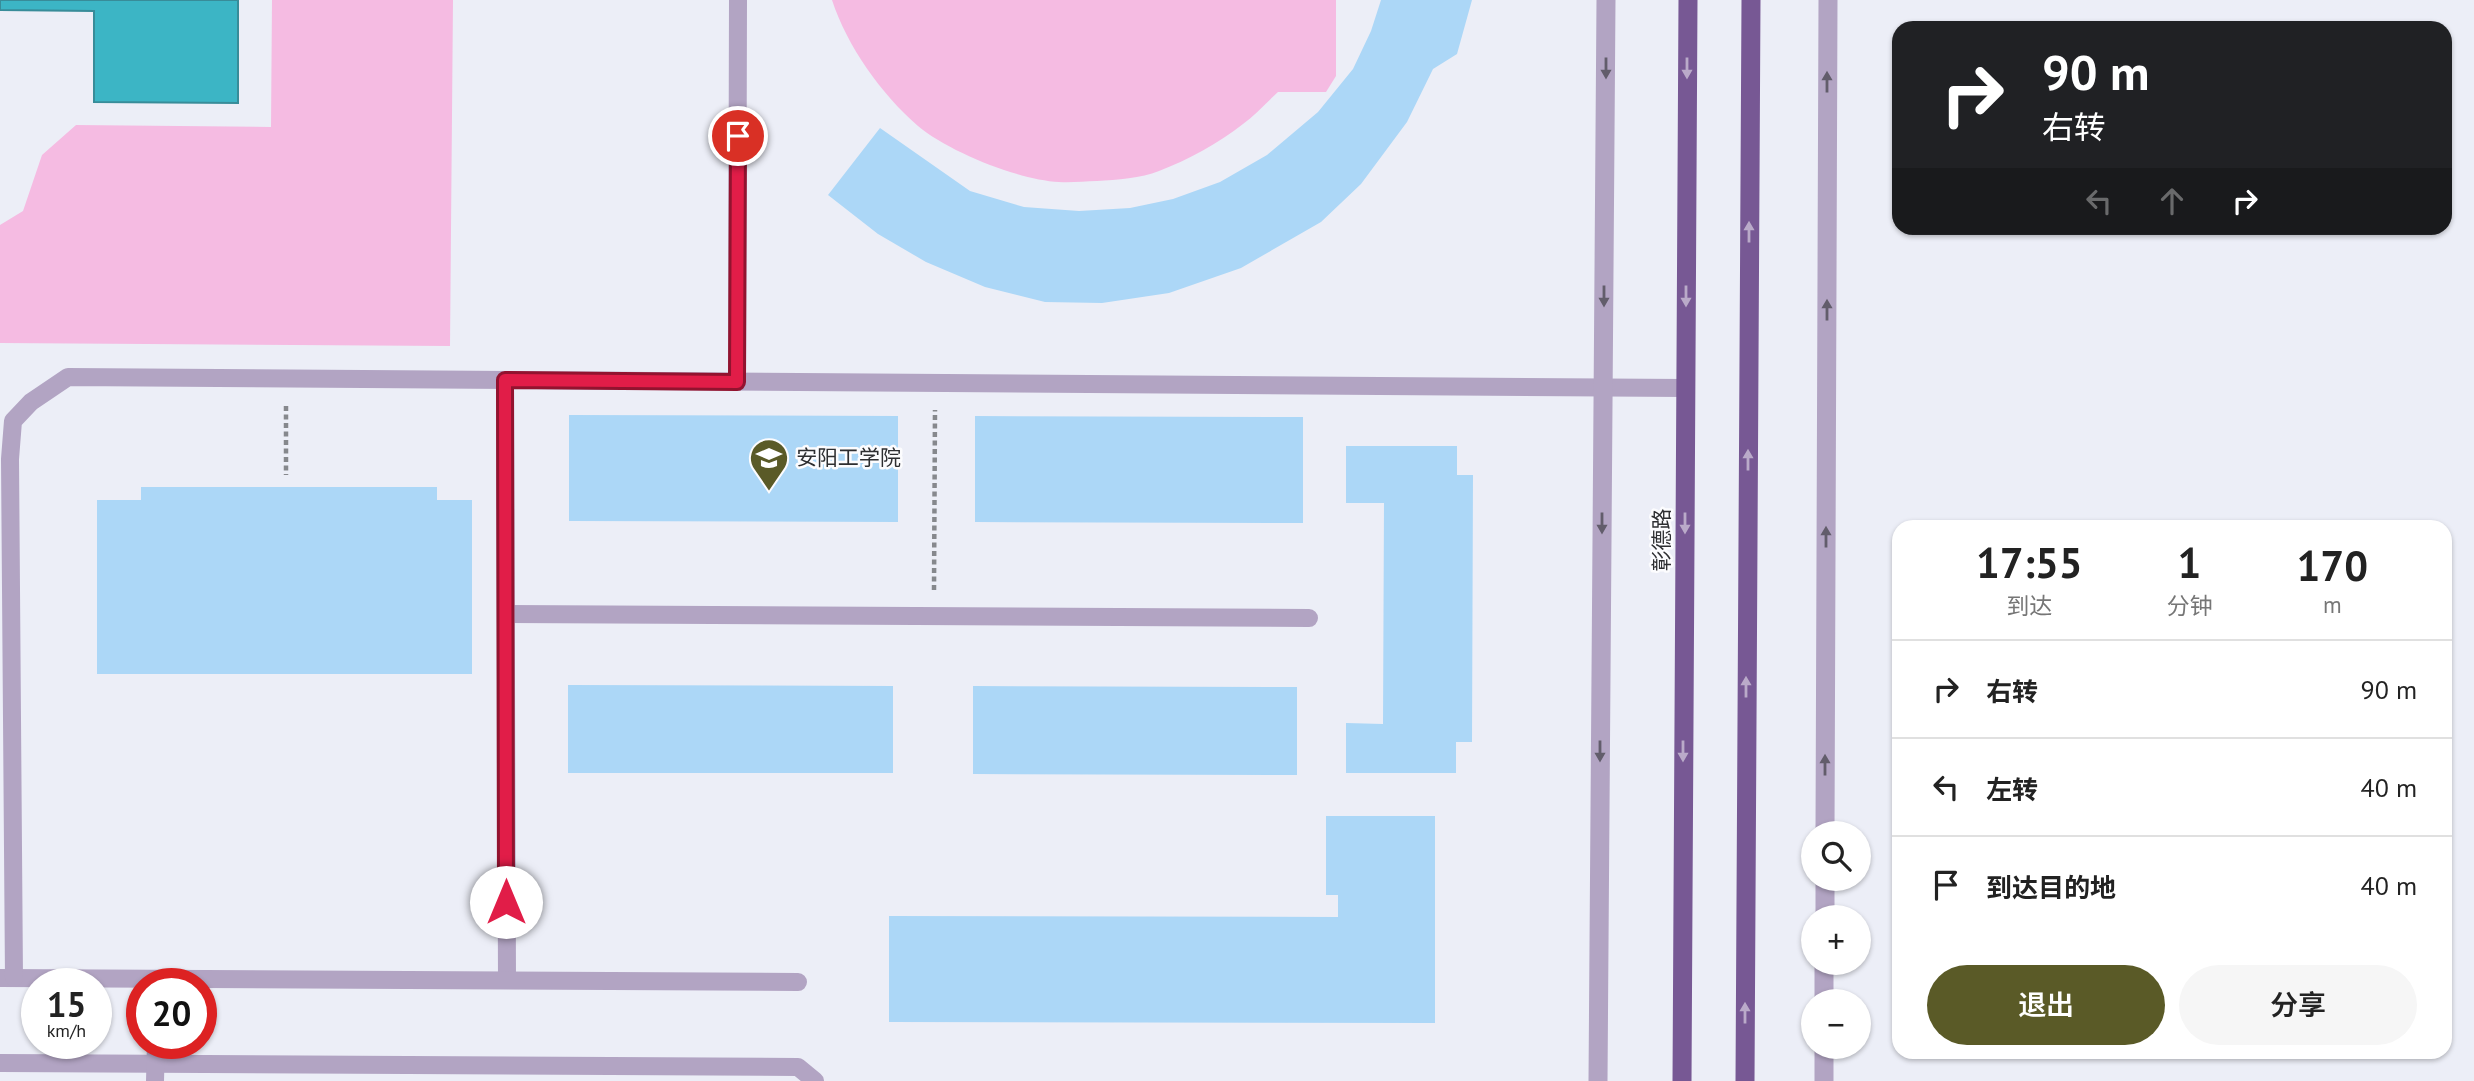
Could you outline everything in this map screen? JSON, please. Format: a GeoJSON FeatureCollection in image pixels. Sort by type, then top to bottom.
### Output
{"type":"FeatureCollection","features":[{"type":"Feature","properties":{"kind":"highway","name":"彰德路"},"geometry":{"type":"LineString","coordinates":[[1682,1081],[1688,0]]}},
{"type":"Feature","properties":{"kind":"highway"},"geometry":{"type":"LineString","coordinates":[[1745,1081],[1751,0]]}},
{"type":"Feature","properties":{"kind":"street"},"geometry":{"type":"LineString","coordinates":[[1598,1081],[1606,0]]}},
{"type":"Feature","properties":{"kind":"street"},"geometry":{"type":"LineString","coordinates":[[1825,821],[1828,0]]}},
{"type":"Feature","properties":{"kind":"street"},"geometry":{"type":"LineString","coordinates":[[1824,1059],[1824,1081]]}},
{"type":"Feature","properties":{"kind":"lane"},"geometry":{"type":"LineString","coordinates":[[737,382],[738,0]]}},
{"type":"Feature","properties":{"kind":"lane"},"geometry":{"type":"LineString","coordinates":[[126,980],[7,978],[5,444],[13,421],[31,402],[68,377],[1685,388]]}},
{"type":"Feature","properties":{"kind":"lane"},"geometry":{"type":"LineString","coordinates":[[505,380],[507,980]]}},
{"type":"Feature","properties":{"kind":"lane"},"geometry":{"type":"LineString","coordinates":[[506,614],[1309,618]]}},
{"type":"Feature","properties":{"kind":"lane"},"geometry":{"type":"LineString","coordinates":[[217,981],[798,982]]}},
{"type":"Feature","properties":{"kind":"lane"},"geometry":{"type":"LineString","coordinates":[[0,1063],[155,1072],[798,1067],[816,1081]]}},
{"type":"Feature","properties":{"kind":"path"},"geometry":{"type":"LineString","coordinates":[[286,378],[286,475]]}},
{"type":"Feature","properties":{"kind":"path"},"geometry":{"type":"LineString","coordinates":[[934,616],[935,383]]}},
{"type":"Feature","properties":{"kind":"shaded area"},"geometry":{"type":"Polygon","coordinates":[[[272,0],[453,0],[450,346],[0,343],[0,225],[23,211],[42,155],[76,125],[271,127],[272,0]]]}},
{"type":"Feature","properties":{"kind":"shaded area"},"geometry":{"type":"Polygon","coordinates":[[[832,0],[1336,0],[1336,76],[1326,92],[1278,92],[1224,138],[1159,171],[1113,180],[1043,180],[1005,170],[966,155],[918,126],[878,84],[856,52],[832,0]]]}},
{"type":"Feature","properties":{"kind":"water"},"geometry":{"type":"Polygon","coordinates":[[[0,0],[238,0],[238,103],[94,102],[94,11],[0,10],[0,0]]]}},
{"type":"Feature","properties":{"kind":"building"},"geometry":{"type":"Polygon","coordinates":[[[1381,0],[1472,0],[1457,54],[1433,69],[1407,122],[1361,184],[1321,222],[1241,268],[1169,293],[1102,303],[1045,302],[985,287],[926,262],[878,234],[828,195],[880,128],[970,191],[1024,207],[1079,211],[1130,208],[1173,199],[1220,182],[1267,155],[1318,112],[1353,69],[1371,31],[1381,0]]]}},
{"type":"Feature","properties":{"kind":"building"},"geometry":{"type":"Polygon","coordinates":[[[569,415],[898,416],[898,522],[569,521],[569,415]]]}},
{"type":"Feature","properties":{"kind":"building"},"geometry":{"type":"Polygon","coordinates":[[[975,416],[1303,417],[1303,523],[975,522],[975,416]]]}},
{"type":"Feature","properties":{"kind":"building"},"geometry":{"type":"Polygon","coordinates":[[[1346,446],[1457,446],[1457,475],[1473,475],[1472,742],[1456,742],[1456,773],[1346,773],[1346,723],[1383,724],[1384,503],[1346,503],[1346,446]]]}},
{"type":"Feature","properties":{"kind":"building"},"geometry":{"type":"Polygon","coordinates":[[[141,487],[437,487],[437,500],[472,500],[472,674],[97,674],[97,500],[141,500],[141,487]]]}},
{"type":"Feature","properties":{"kind":"building"},"geometry":{"type":"Polygon","coordinates":[[[568,685],[893,686],[893,773],[568,773],[568,685]]]}},
{"type":"Feature","properties":{"kind":"building"},"geometry":{"type":"Polygon","coordinates":[[[973,686],[1297,687],[1297,775],[973,774],[973,686]]]}},
{"type":"Feature","properties":{"kind":"building"},"geometry":{"type":"Polygon","coordinates":[[[1326,816],[1435,816],[1435,1023],[889,1022],[889,916],[1338,917],[1338,895],[1326,895],[1326,816]]]}},
{"type":"Feature","properties":{"kind":"place","name":"安阳工学院"},"geometry":{"type":"Point","coordinates":[769,492]}},
{"type":"Feature","properties":{"kind":"route"},"geometry":{"type":"LineString","coordinates":[[506,902],[505,380],[737,382],[738,136]]}}]}
